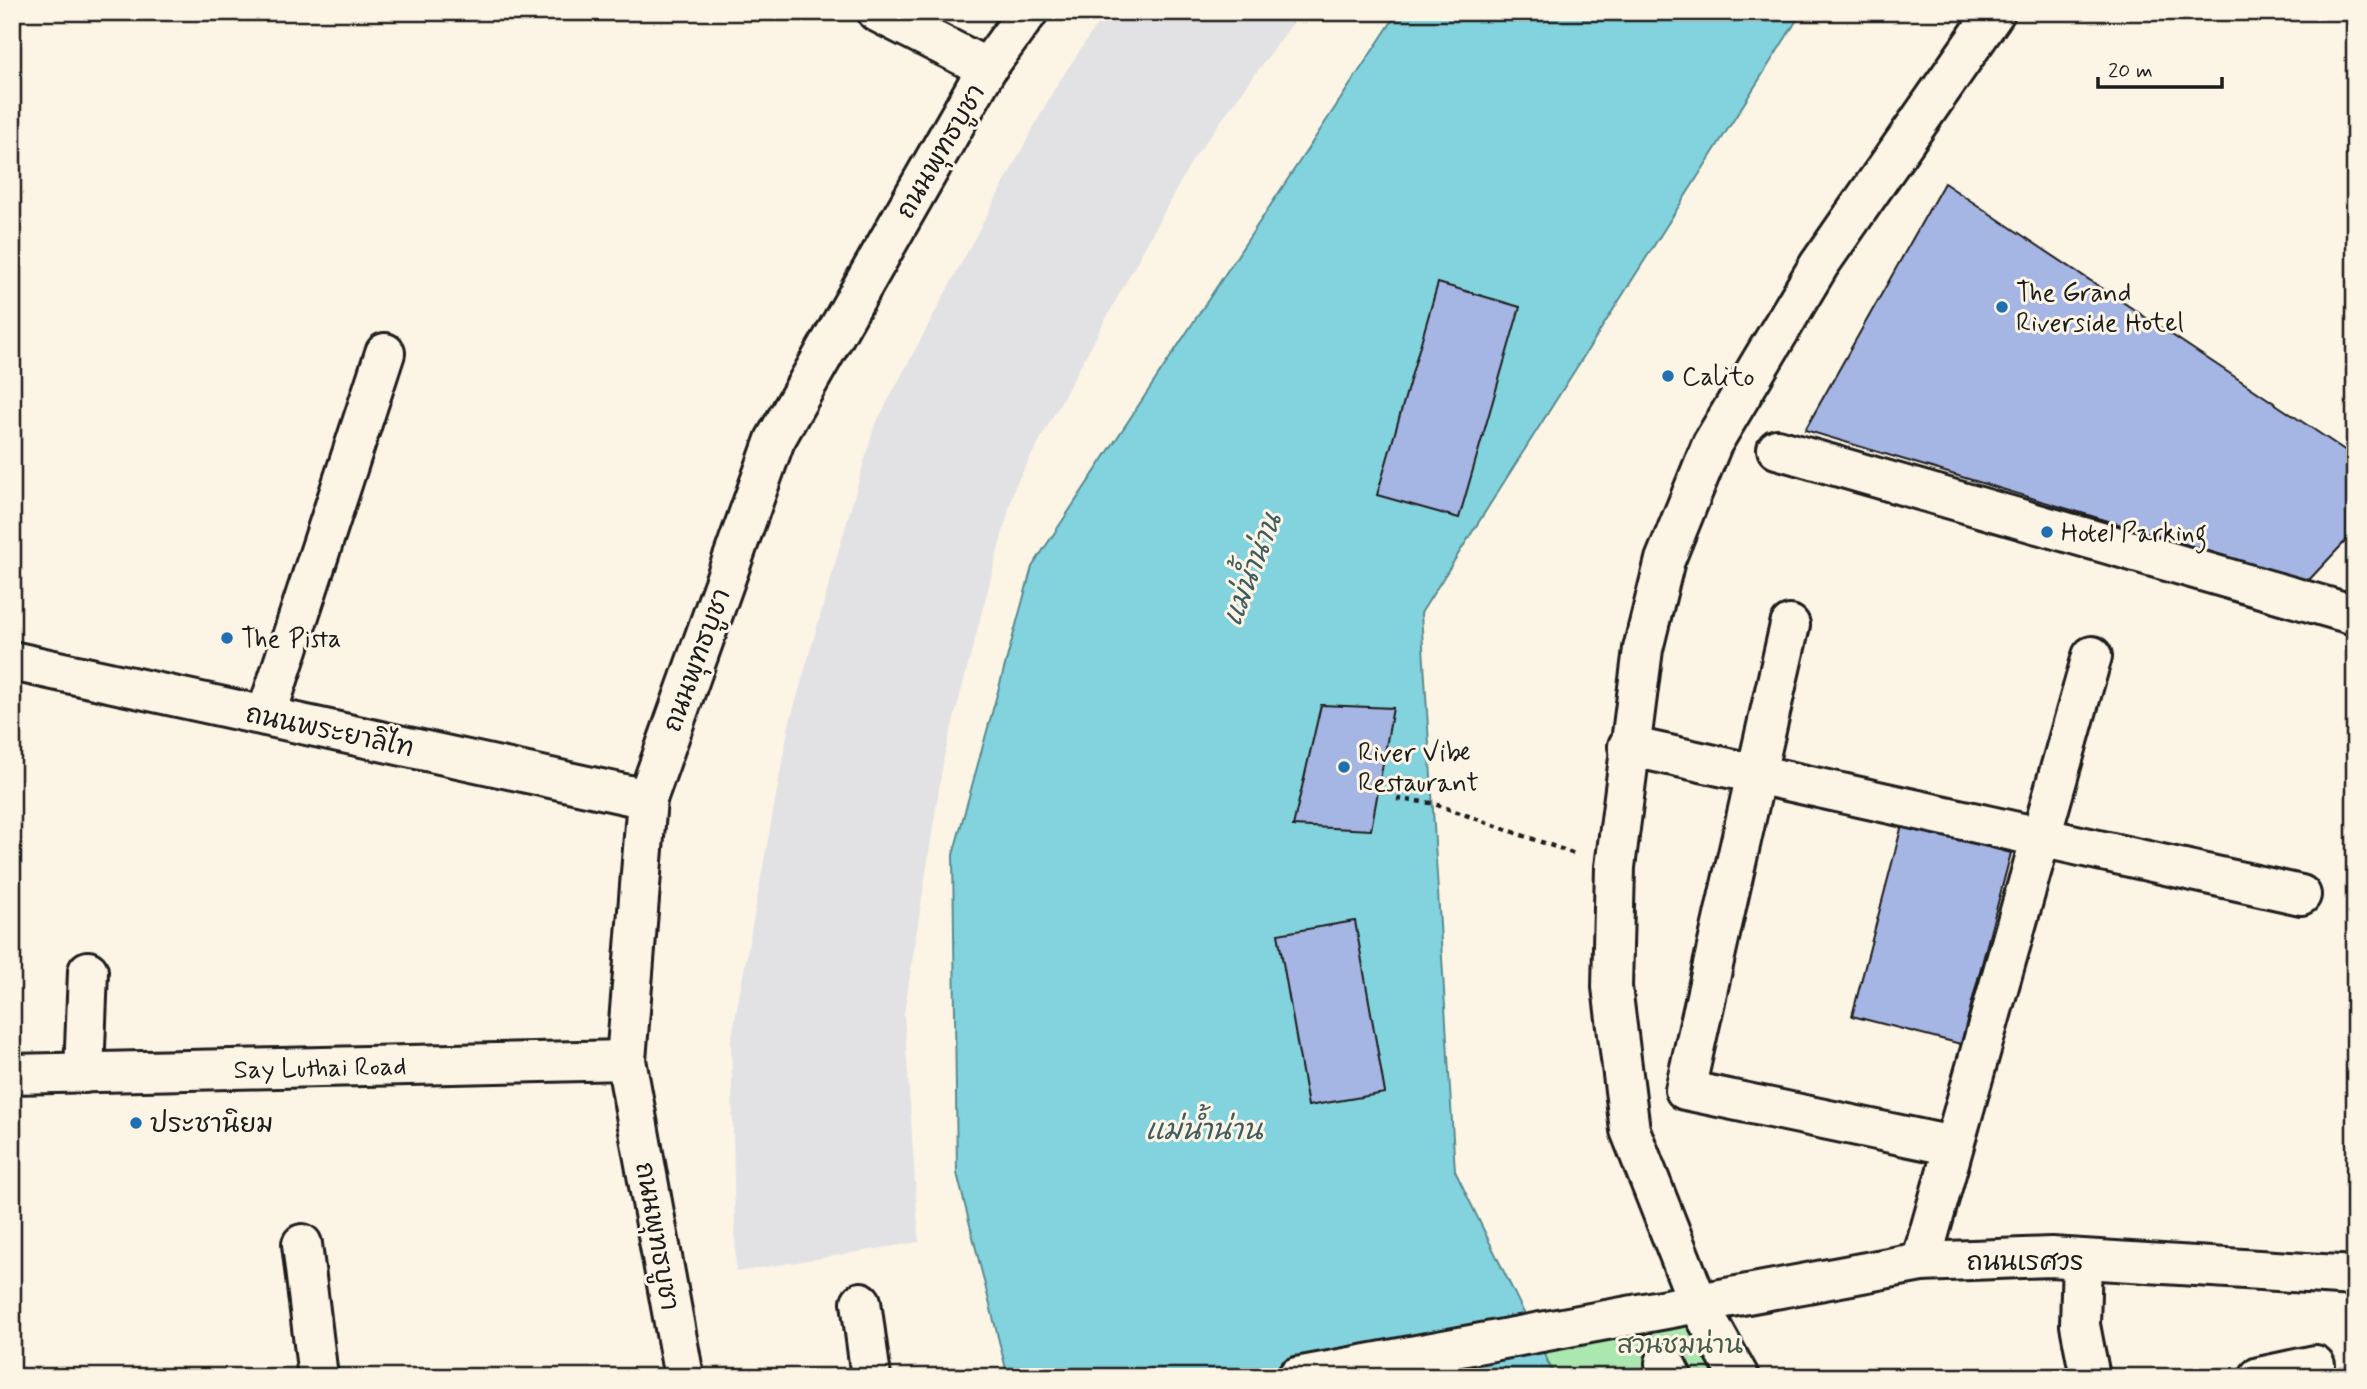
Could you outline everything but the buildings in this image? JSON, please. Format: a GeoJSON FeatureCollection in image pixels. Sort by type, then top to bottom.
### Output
{"type":"FeatureCollection","features":[{"type":"Feature","properties":{"kind":"street"},"geometry":{"type":"LineString","coordinates":[[877,12],[988,68]]}},
{"type":"Feature","properties":{"kind":"street","name":"ถนนพุทธบูชา"},"geometry":{"type":"LineString","coordinates":[[684,1377],[626,1060],[647,799],[775,440],[988,68],[1028,12]]}},
{"type":"Feature","properties":{"kind":"street"},"geometry":{"type":"LineString","coordinates":[[1739,1377],[1698,1303],[1630,1130],[1612,987],[1615,867],[1628,746],[1643,649],[1665,560],[1713,444],[1819,265],[1995,12]]}},
{"type":"Feature","properties":{"kind":"street"},"geometry":{"type":"LineString","coordinates":[[266,716],[385,353]]}},
{"type":"Feature","properties":{"kind":"street"},"geometry":{"type":"LineString","coordinates":[[1777,449],[2355,615]]}},
{"type":"Feature","properties":{"kind":"street"},"geometry":{"type":"LineString","coordinates":[[1790,625],[1685,1090],[1953,1146]]}},
{"type":"Feature","properties":{"kind":"street"},"geometry":{"type":"LineString","coordinates":[[1921,1262],[2092,656]]}},
{"type":"Feature","properties":{"kind":"street","name":"ถนนพระยาลิไท"},"geometry":{"type":"LineString","coordinates":[[12,661],[647,799]]}},
{"type":"Feature","properties":{"kind":"street"},"geometry":{"type":"LineString","coordinates":[[1628,746],[2301,895]]}},
{"type":"Feature","properties":{"kind":"street"},"geometry":{"type":"LineString","coordinates":[[84,1073],[88,971]]}},
{"type":"Feature","properties":{"kind":"street","name":"Say Luthai Road"},"geometry":{"type":"LineString","coordinates":[[12,1074],[626,1060]]}},
{"type":"Feature","properties":{"kind":"street"},"geometry":{"type":"LineString","coordinates":[[302,1244],[318,1377]]}},
{"type":"Feature","properties":{"kind":"street","name":"ถนนเรศวร"},"geometry":{"type":"LineString","coordinates":[[1297,1377],[1921,1262],[2051,1257],[2355,1276]]}},
{"type":"Feature","properties":{"kind":"street"},"geometry":{"type":"LineString","coordinates":[[2082,1260],[2080,1325],[2090,1377]]}},
{"type":"Feature","properties":{"kind":"street"},"geometry":{"type":"LineString","coordinates":[[861,1302],[870,1377]]}},
{"type":"Feature","properties":{"kind":"street"},"geometry":{"type":"LineString","coordinates":[[2259,1377],[2315,1365]]}},
{"type":"Feature","properties":{"kind":"path"},"geometry":{"type":"LineString","coordinates":[[1396,799],[1433,803],[1528,839],[1615,867]]}},
{"type":"Feature","properties":{"kind":"shaded area"},"geometry":{"type":"Polygon","coordinates":[[[1105,12],[1301,12],[1193,159],[1015,486],[944,757],[904,1014],[919,1242],[736,1272],[731,1041],[789,725],[874,427],[1053,91],[1105,12]]]}},
{"type":"Feature","properties":{"kind":"green space","name":"สวนชมน่าน"},"geometry":{"type":"Polygon","coordinates":[[[1698,1303],[1739,1377],[1555,1377],[1544,1353],[1698,1303]]]}},
{"type":"Feature","properties":{"kind":"water","name":"แม่น้ำน่าน"},"geometry":{"type":"Polygon","coordinates":[[[1398,12],[1802,12],[1421,613],[1455,1171],[1555,1377],[1008,1377],[957,1173],[953,855],[1032,567],[1398,12]]]}},
{"type":"Feature","properties":{"kind":"place","name":"The Grand Riverside Hotel"},"geometry":{"type":"Point","coordinates":[2002,307]}},
{"type":"Feature","properties":{"kind":"place","name":"Calito"},"geometry":{"type":"Point","coordinates":[1668,376]}},
{"type":"Feature","properties":{"kind":"place","name":"Hotel Parking"},"geometry":{"type":"Point","coordinates":[2047,532]}},
{"type":"Feature","properties":{"kind":"place","name":"The Pista"},"geometry":{"type":"Point","coordinates":[227,638]}},
{"type":"Feature","properties":{"kind":"place","name":"River Vibe Restaurant"},"geometry":{"type":"Point","coordinates":[1344,767]}},
{"type":"Feature","properties":{"kind":"place","name":"ประชานิยม"},"geometry":{"type":"Point","coordinates":[136,1123]}}]}
